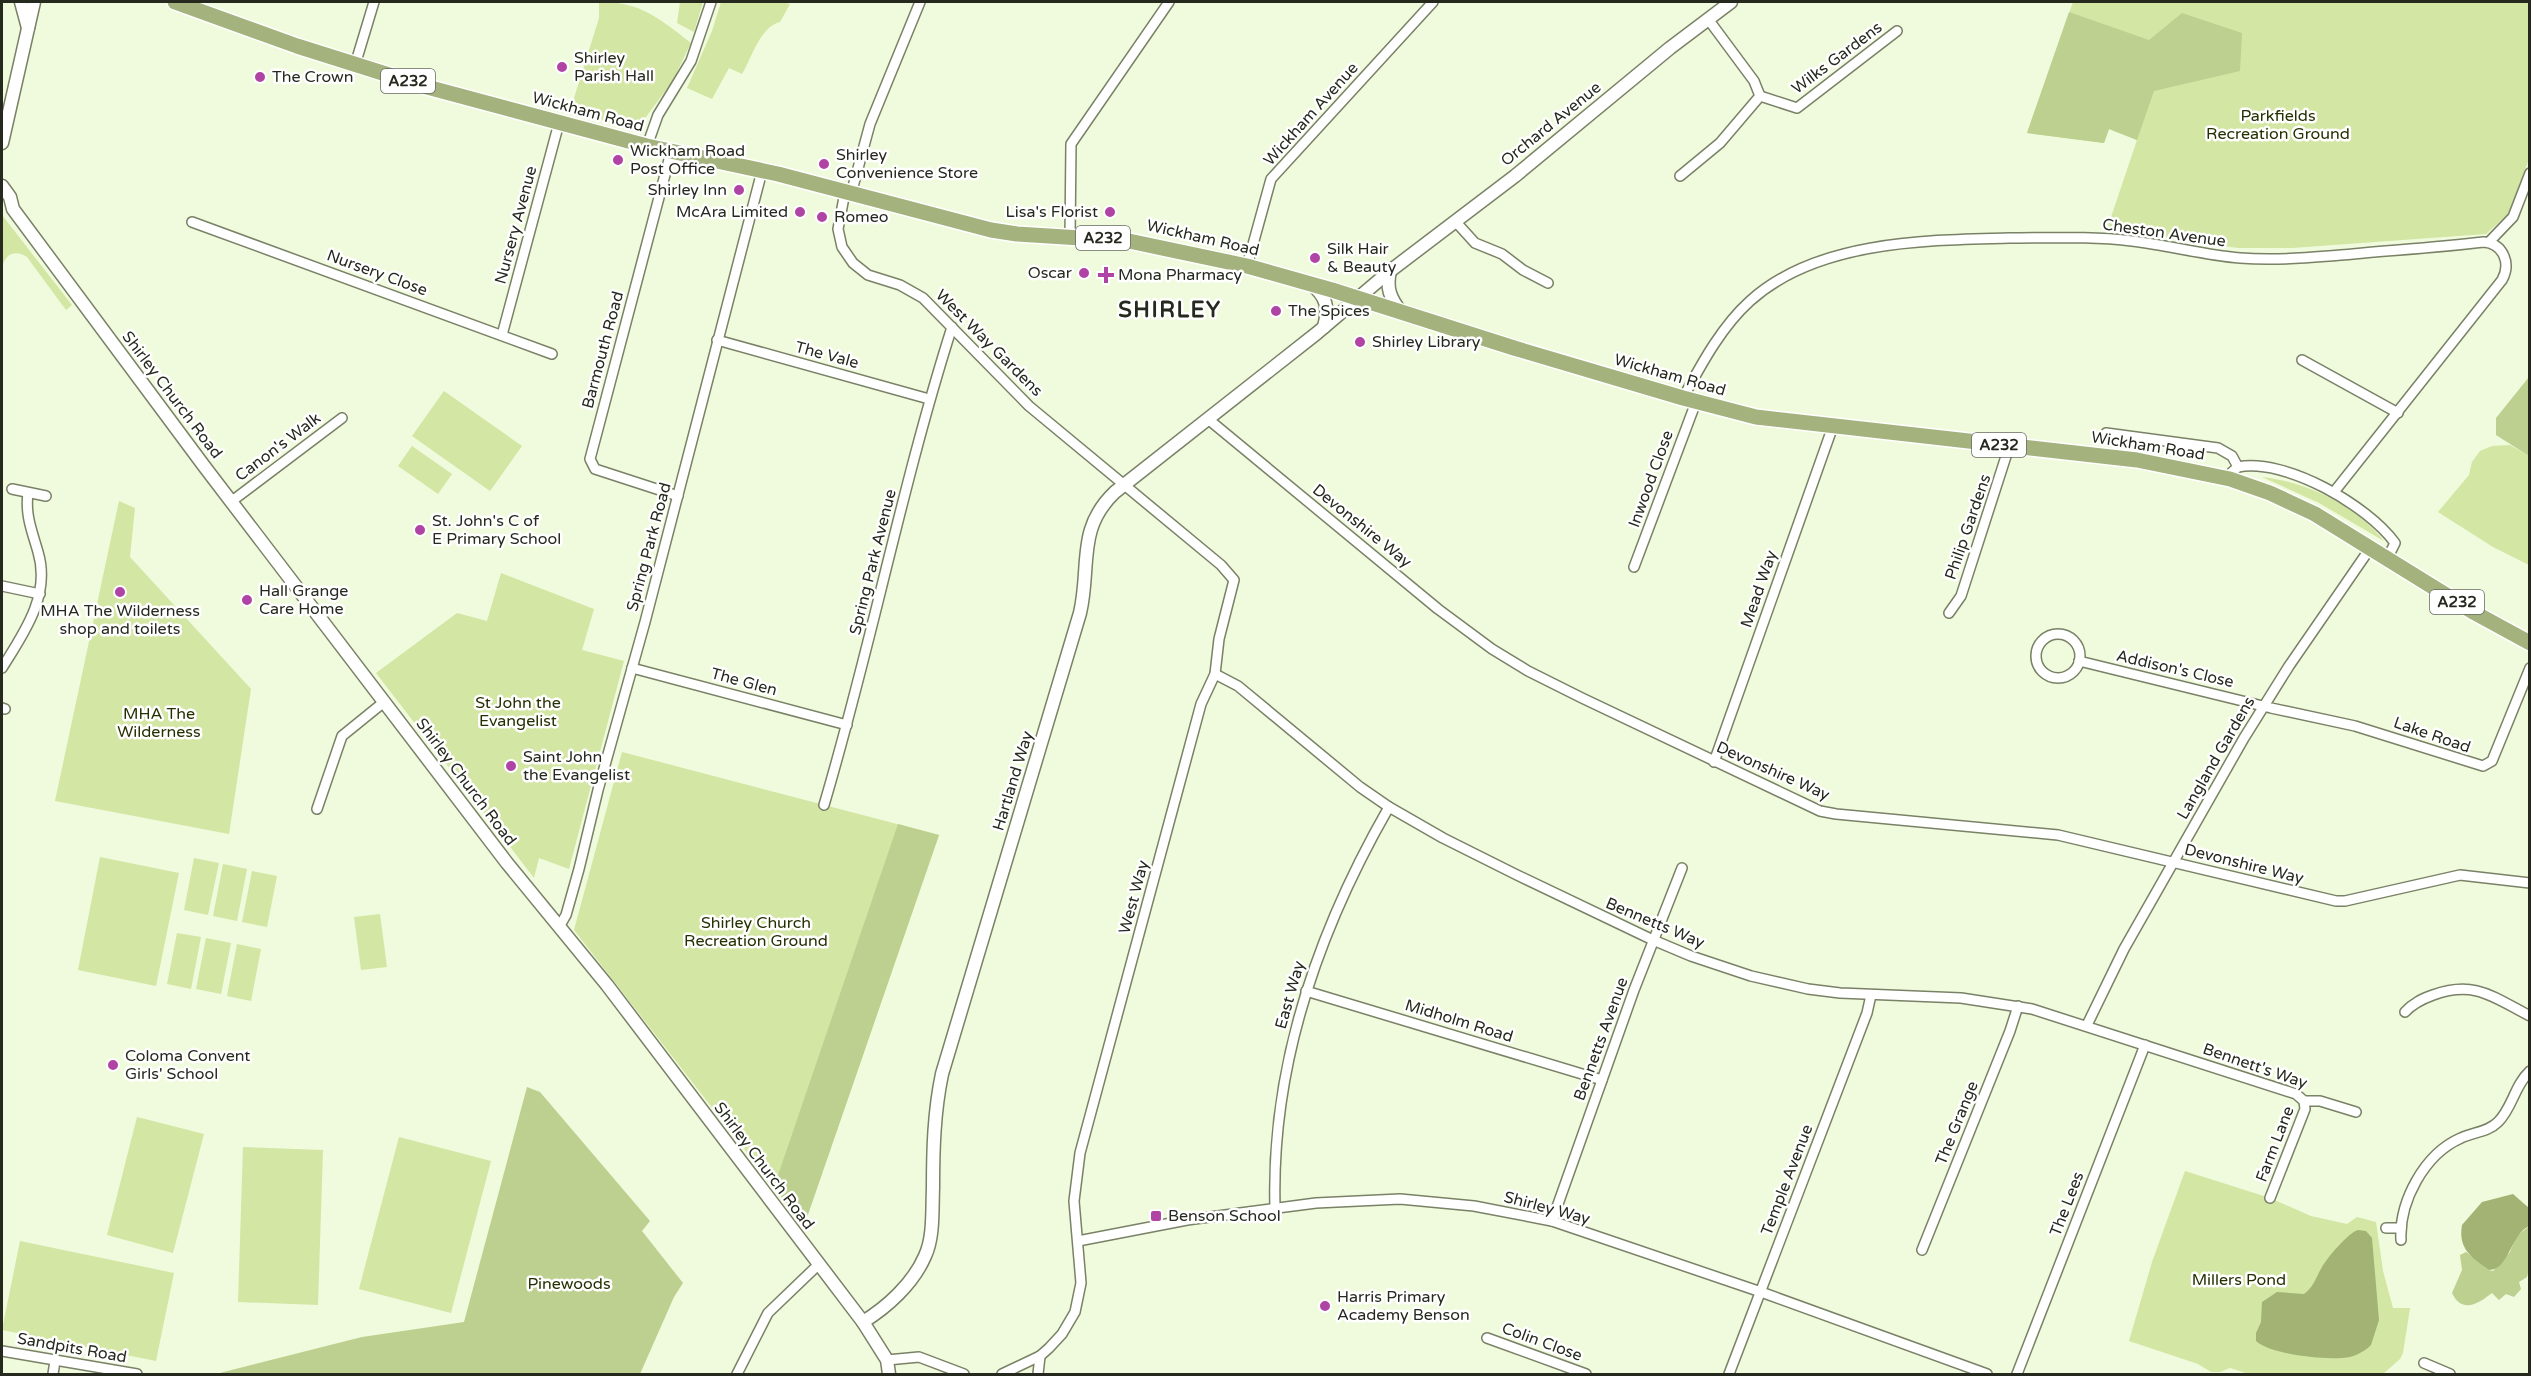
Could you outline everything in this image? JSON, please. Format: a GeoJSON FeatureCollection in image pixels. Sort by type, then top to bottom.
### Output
{"type":"FeatureCollection","features":[{"type":"Feature","properties":{"kind":"highway","name":"Wickham Road"},"geometry":{"type":"LineString","coordinates":[[175,2],[355,65],[559,123],[671,152],[762,171],[991,230],[1017,234],[1139,242],[1247,266],[1689,400],[1756,417],[2234,473],[2305,509],[2371,547],[2475,613],[2529,643]]}},
{"type":"Feature","properties":{"kind":"street"},"geometry":{"type":"LineString","coordinates":[[21,2],[29,32]]}},
{"type":"Feature","properties":{"kind":"street"},"geometry":{"type":"LineString","coordinates":[[2,143],[34,2]]}},
{"type":"Feature","properties":{"kind":"street"},"geometry":{"type":"LineString","coordinates":[[355,65],[374,2]]}},
{"type":"Feature","properties":{"kind":"street"},"geometry":{"type":"LineString","coordinates":[[647,146],[657,115],[691,61],[711,2]]}},
{"type":"Feature","properties":{"kind":"street","name":"West Way Gardens"},"geometry":{"type":"LineString","coordinates":[[920,2],[870,124],[848,193],[838,229],[842,247],[847,255],[868,274],[915,292],[1029,406],[1125,484]]}},
{"type":"Feature","properties":{"kind":"street"},"geometry":{"type":"LineString","coordinates":[[1070,236],[1071,144],[1169,2]]}},
{"type":"Feature","properties":{"kind":"street","name":"Wickham Avenue"},"geometry":{"type":"LineString","coordinates":[[1247,266],[1271,179],[1433,2]]}},
{"type":"Feature","properties":{"kind":"street","name":"Orchard Avenue"},"geometry":{"type":"LineString","coordinates":[[1359,299],[1390,270],[1515,176],[1731,2]]}},
{"type":"Feature","properties":{"kind":"street"},"geometry":{"type":"LineString","coordinates":[[1680,176],[1719,143],[1760,96],[1754,81],[1708,19]]}},
{"type":"Feature","properties":{"kind":"street","name":"Wilks Gardens"},"geometry":{"type":"LineString","coordinates":[[1760,96],[1797,108],[1897,31]]}},
{"type":"Feature","properties":{"kind":"street","name":"Nursery Avenue"},"geometry":{"type":"LineString","coordinates":[[502,335],[559,123]]}},
{"type":"Feature","properties":{"kind":"street","name":"Barmouth Road"},"geometry":{"type":"LineString","coordinates":[[671,152],[590,462],[598,470],[678,496]]}},
{"type":"Feature","properties":{"kind":"street","name":"Spring Park Road"},"geometry":{"type":"LineString","coordinates":[[559,927],[566,915],[579,869],[762,171]]}},
{"type":"Feature","properties":{"kind":"street"},"geometry":{"type":"LineString","coordinates":[[2334,492],[2504,276],[2505,257],[2498,247],[2489,242],[2513,217],[2529,173]]}},
{"type":"Feature","properties":{"kind":"street","name":"Shirley Church Road"},"geometry":{"type":"LineString","coordinates":[[2,186],[10,197],[7,206],[507,863],[607,985],[863,1322],[887,1360],[890,1374]]}},
{"type":"Feature","properties":{"kind":"street"},"geometry":{"type":"LineString","coordinates":[[1455,221],[1475,243],[1502,254],[1523,270],[1548,283]]}},
{"type":"Feature","properties":{"kind":"street","name":"Nursery Close"},"geometry":{"type":"LineString","coordinates":[[192,222],[552,354]]}},
{"type":"Feature","properties":{"kind":"street","name":"Cheston Avenue"},"geometry":{"type":"LineString","coordinates":[[1689,400],[1722,333],[1749,302],[1766,288],[1806,267],[1875,247],[1952,239],[2101,238],[2239,258],[2277,258],[2489,242]]}},
{"type":"Feature","properties":{"kind":"street"},"geometry":{"type":"LineString","coordinates":[[1390,270],[1389,292],[1401,312]]}},
{"type":"Feature","properties":{"kind":"street"},"geometry":{"type":"LineString","coordinates":[[1309,283],[1324,296],[1328,306],[1324,327]]}},
{"type":"Feature","properties":{"kind":"street","name":"Hartland Way"},"geometry":{"type":"LineString","coordinates":[[863,1322],[894,1298],[915,1272],[926,1252],[932,1217],[936,1104],[942,1074],[1080,613],[1088,534],[1100,507],[1125,484],[1359,299]]}},
{"type":"Feature","properties":{"kind":"street","name":"Spring Park Avenue"},"geometry":{"type":"LineString","coordinates":[[824,805],[848,725],[929,399],[952,327]]}},
{"type":"Feature","properties":{"kind":"street","name":"The Vale"},"geometry":{"type":"LineString","coordinates":[[717,340],[929,399]]}},
{"type":"Feature","properties":{"kind":"street"},"geometry":{"type":"LineString","coordinates":[[2302,360],[2398,413]]}},
{"type":"Feature","properties":{"kind":"street","name":"Inwood Close"},"geometry":{"type":"LineString","coordinates":[[1634,567],[1689,400]]}},
{"type":"Feature","properties":{"kind":"street","name":"Canon's Walk"},"geometry":{"type":"LineString","coordinates":[[232,501],[342,418]]}},
{"type":"Feature","properties":{"kind":"street","name":"Devonshire Way"},"geometry":{"type":"LineString","coordinates":[[1208,419],[1438,609],[1492,649],[1546,681],[1714,762],[1827,813],[2058,835],[2336,901],[2345,901],[2460,874],[2529,883]]}},
{"type":"Feature","properties":{"kind":"street","name":"Mead Way"},"geometry":{"type":"LineString","coordinates":[[1714,762],[1833,426]]}},
{"type":"Feature","properties":{"kind":"street","name":"Wickham Road"},"geometry":{"type":"LineString","coordinates":[[2106,434],[2218,448],[2232,456],[2234,473],[2264,468],[2307,479],[2334,492],[2385,529],[2395,543],[2388,557]]}},
{"type":"Feature","properties":{"kind":"street","name":"Philip Gardens"},"geometry":{"type":"LineString","coordinates":[[1949,614],[1960,596],[2009,447]]}},
{"type":"Feature","properties":{"kind":"street","name":"West Way"},"geometry":{"type":"LineString","coordinates":[[1002,1374],[1040,1356],[1062,1334],[1078,1304],[1081,1283],[1074,1202],[1080,1153],[1198,715],[1215,674],[1219,639],[1234,585],[1233,576],[1125,484]]}},
{"type":"Feature","properties":{"kind":"street"},"geometry":{"type":"LineString","coordinates":[[12,489],[45,496]]}},
{"type":"Feature","properties":{"kind":"street"},"geometry":{"type":"LineString","coordinates":[[2,668],[30,622],[40,594],[41,563],[27,515],[28,493]]}},
{"type":"Feature","properties":{"kind":"street","name":"Langland Gardens"},"geometry":{"type":"LineString","coordinates":[[2087,1025],[2124,949],[2264,706],[2371,547]]}},
{"type":"Feature","properties":{"kind":"street"},"geometry":{"type":"LineString","coordinates":[[2,586],[40,594]]}},
{"type":"Feature","properties":{"kind":"street"},"geometry":{"type":"LineString","coordinates":[[2059,634],[2073,640],[2077,646],[2079,661],[2073,672],[2060,678],[2053,678],[2042,671],[2038,665],[2037,651],[2045,639],[2059,634]]}},
{"type":"Feature","properties":{"kind":"street","name":"Addison's Close"},"geometry":{"type":"LineString","coordinates":[[2079,661],[2264,706]]}},
{"type":"Feature","properties":{"kind":"street","name":"The Glen"},"geometry":{"type":"LineString","coordinates":[[632,668],[848,725]]}},
{"type":"Feature","properties":{"kind":"street","name":"Lake Road"},"geometry":{"type":"LineString","coordinates":[[2264,706],[2355,726],[2474,765],[2487,766],[2495,754],[2529,668]]}},
{"type":"Feature","properties":{"kind":"street","name":"Bennetts Way"},"geometry":{"type":"LineString","coordinates":[[1215,674],[1233,682],[1360,787],[1389,807],[1462,848],[1653,940],[1751,976],[1808,989],[1871,995],[1949,997],[2018,1006],[2087,1025],[2145,1045]]}},
{"type":"Feature","properties":{"kind":"street"},"geometry":{"type":"LineString","coordinates":[[317,809],[342,736],[384,702]]}},
{"type":"Feature","properties":{"kind":"street","name":"East Way"},"geometry":{"type":"LineString","coordinates":[[1275,1207],[1281,1106],[1291,1050],[1306,991],[1332,918],[1389,807]]}},
{"type":"Feature","properties":{"kind":"street","name":"Bennetts Avenue"},"geometry":{"type":"LineString","coordinates":[[1552,1221],[1653,940],[1682,868]]}},
{"type":"Feature","properties":{"kind":"street"},"geometry":{"type":"LineString","coordinates":[[2405,1012],[2426,998],[2449,989],[2466,988],[2480,992],[2529,1016]]}},
{"type":"Feature","properties":{"kind":"street","name":"Midholm Road"},"geometry":{"type":"LineString","coordinates":[[1306,991],[1602,1080]]}},
{"type":"Feature","properties":{"kind":"street","name":"Temple Avenue"},"geometry":{"type":"LineString","coordinates":[[1729,1374],[1867,1013],[1871,995]]}},
{"type":"Feature","properties":{"kind":"street","name":"The Grange"},"geometry":{"type":"LineString","coordinates":[[1922,1250],[2015,1020],[2018,1006]]}},
{"type":"Feature","properties":{"kind":"street","name":"Bennett's Way"},"geometry":{"type":"LineString","coordinates":[[2145,1045],[2296,1094],[2304,1101],[2320,1101],[2356,1112]]}},
{"type":"Feature","properties":{"kind":"street","name":"The Lees"},"geometry":{"type":"LineString","coordinates":[[2017,1374],[2145,1045]]}},
{"type":"Feature","properties":{"kind":"street"},"geometry":{"type":"LineString","coordinates":[[2401,1240],[2401,1228],[2411,1194],[2433,1157],[2453,1142],[2490,1128],[2498,1122],[2508,1110],[2519,1082],[2529,1071]]}},
{"type":"Feature","properties":{"kind":"street","name":"Farm Lane"},"geometry":{"type":"LineString","coordinates":[[2270,1198],[2305,1109],[2304,1101]]}},
{"type":"Feature","properties":{"kind":"street","name":"Shirley Way"},"geometry":{"type":"LineString","coordinates":[[1078,1241],[1187,1220],[1275,1207],[1354,1200],[1400,1199],[1474,1206],[1552,1221],[1761,1292],[1980,1373]]}},
{"type":"Feature","properties":{"kind":"street"},"geometry":{"type":"LineString","coordinates":[[2386,1228],[2401,1228]]}},
{"type":"Feature","properties":{"kind":"street"},"geometry":{"type":"LineString","coordinates":[[737,1374],[768,1314],[818,1265]]}},
{"type":"Feature","properties":{"kind":"street","name":"Colin Close"},"geometry":{"type":"LineString","coordinates":[[1487,1338],[1586,1374]]}},
{"type":"Feature","properties":{"kind":"street","name":"Sandpits Road"},"geometry":{"type":"LineString","coordinates":[[2,1352],[137,1374]]}},
{"type":"Feature","properties":{"kind":"street"},"geometry":{"type":"LineString","coordinates":[[1038,1374],[1040,1356]]}},
{"type":"Feature","properties":{"kind":"street"},"geometry":{"type":"LineString","coordinates":[[887,1360],[919,1357],[964,1374]]}},
{"type":"Feature","properties":{"kind":"street"},"geometry":{"type":"LineString","coordinates":[[53,1374],[55,1361]]}},
{"type":"Feature","properties":{"kind":"street"},"geometry":{"type":"LineString","coordinates":[[2424,1363],[2450,1374]]}},
{"type":"Feature","properties":{"kind":"green space"},"geometry":{"type":"Polygon","coordinates":[[[599,2],[613,2],[638,8],[659,19],[691,43],[672,82],[637,129],[570,111],[599,18],[599,2]]]}},
{"type":"Feature","properties":{"kind":"green space"},"geometry":{"type":"Polygon","coordinates":[[[680,2],[703,2],[694,32],[677,23],[680,2]]]}},
{"type":"Feature","properties":{"kind":"green space"},"geometry":{"type":"Polygon","coordinates":[[[721,2],[790,4],[780,22],[773,25],[762,36],[742,74],[729,68],[712,99],[687,88],[712,31],[721,2]]]}},
{"type":"Feature","properties":{"kind":"green space","name":"Parkfields Recreation Ground"},"geometry":{"type":"Polygon","coordinates":[[[2073,2],[2529,2],[2529,159],[2508,214],[2486,234],[2292,248],[2238,248],[2107,229],[2137,140],[2109,129],[2104,143],[2027,133],[2073,2]]]}},
{"type":"Feature","properties":{"kind":"green space"},"geometry":{"type":"Polygon","coordinates":[[[2069,12],[2149,40],[2182,13],[2242,33],[2240,71],[2154,91],[2137,140],[2109,129],[2104,143],[2027,133],[2069,12]]]}},
{"type":"Feature","properties":{"kind":"green space"},"geometry":{"type":"Polygon","coordinates":[[[2,215],[72,305],[66,310],[27,257],[18,253],[11,254],[5,260],[2,269],[2,215]]]}},
{"type":"Feature","properties":{"kind":"green space"},"geometry":{"type":"Polygon","coordinates":[[[2529,377],[2529,456],[2496,435],[2496,418],[2529,377]]]}},
{"type":"Feature","properties":{"kind":"green space"},"geometry":{"type":"Polygon","coordinates":[[[444,391],[522,446],[490,491],[412,436],[444,391]]]}},
{"type":"Feature","properties":{"kind":"green space"},"geometry":{"type":"Polygon","coordinates":[[[2510,445],[2529,456],[2529,565],[2493,547],[2438,512],[2469,475],[2472,462],[2480,451],[2492,446],[2510,445]]]}},
{"type":"Feature","properties":{"kind":"green space"},"geometry":{"type":"Polygon","coordinates":[[[412,446],[452,474],[438,494],[398,466],[412,446]]]}},
{"type":"Feature","properties":{"kind":"green space"},"geometry":{"type":"Polygon","coordinates":[[[2262,477],[2296,484],[2329,497],[2359,517],[2384,541],[2319,503],[2262,477]]]}},
{"type":"Feature","properties":{"kind":"green space","name":"MHA The Wilderness"},"geometry":{"type":"Polygon","coordinates":[[[119,501],[135,508],[130,557],[251,689],[229,834],[55,801],[119,501]]]}},
{"type":"Feature","properties":{"kind":"green space","name":"St John the Evangelist"},"geometry":{"type":"Polygon","coordinates":[[[501,573],[594,609],[582,650],[624,661],[569,869],[539,858],[534,878],[376,673],[457,613],[487,621],[501,573]]]}},
{"type":"Feature","properties":{"kind":"green space","name":"Shirley Church Recreation Ground"},"geometry":{"type":"Polygon","coordinates":[[[622,752],[939,835],[804,1226],[574,930],[622,752]]]}},
{"type":"Feature","properties":{"kind":"green space"},"geometry":{"type":"Polygon","coordinates":[[[898,824],[939,835],[804,1226],[774,1187],[898,824]]]}},
{"type":"Feature","properties":{"kind":"green space"},"geometry":{"type":"Polygon","coordinates":[[[100,857],[179,873],[156,986],[78,970],[100,857]]]}},
{"type":"Feature","properties":{"kind":"green space"},"geometry":{"type":"Polygon","coordinates":[[[194,858],[219,863],[208,915],[184,910],[194,858]]]}},
{"type":"Feature","properties":{"kind":"green space"},"geometry":{"type":"Polygon","coordinates":[[[223,864],[247,869],[237,921],[213,916],[223,864]]]}},
{"type":"Feature","properties":{"kind":"green space"},"geometry":{"type":"Polygon","coordinates":[[[252,871],[277,876],[267,927],[242,922],[252,871]]]}},
{"type":"Feature","properties":{"kind":"green space"},"geometry":{"type":"Polygon","coordinates":[[[380,914],[387,967],[361,970],[354,917],[380,914]]]}},
{"type":"Feature","properties":{"kind":"green space"},"geometry":{"type":"Polygon","coordinates":[[[177,933],[201,937],[191,989],[167,984],[177,933]]]}},
{"type":"Feature","properties":{"kind":"green space"},"geometry":{"type":"Polygon","coordinates":[[[206,938],[231,943],[221,994],[196,989],[206,938]]]}},
{"type":"Feature","properties":{"kind":"green space"},"geometry":{"type":"Polygon","coordinates":[[[237,944],[261,949],[251,1001],[227,996],[237,944]]]}},
{"type":"Feature","properties":{"kind":"green space","name":"Pinewoods"},"geometry":{"type":"Polygon","coordinates":[[[527,1087],[540,1092],[650,1221],[642,1231],[683,1283],[674,1297],[640,1374],[216,1374],[362,1337],[464,1322],[527,1087]]]}},
{"type":"Feature","properties":{"kind":"green space"},"geometry":{"type":"Polygon","coordinates":[[[137,1117],[204,1134],[173,1253],[107,1235],[137,1117]]]}},
{"type":"Feature","properties":{"kind":"green space"},"geometry":{"type":"Polygon","coordinates":[[[399,1137],[491,1161],[451,1313],[359,1289],[399,1137]]]}},
{"type":"Feature","properties":{"kind":"green space"},"geometry":{"type":"Polygon","coordinates":[[[243,1147],[323,1150],[318,1305],[238,1302],[243,1147]]]}},
{"type":"Feature","properties":{"kind":"green space","name":"Millers Pond"},"geometry":{"type":"Polygon","coordinates":[[[2185,1171],[2270,1198],[2311,1216],[2347,1224],[2357,1217],[2376,1222],[2383,1271],[2393,1308],[2410,1308],[2400,1359],[2383,1374],[2249,1374],[2230,1368],[2220,1372],[2211,1372],[2198,1364],[2129,1341],[2152,1262],[2185,1171]]]}},
{"type":"Feature","properties":{"kind":"green space"},"geometry":{"type":"Polygon","coordinates":[[[2529,1226],[2529,1269],[2527,1277],[2519,1282],[2521,1289],[2514,1297],[2506,1294],[2499,1300],[2492,1293],[2470,1305],[2460,1303],[2452,1293],[2462,1270],[2460,1255],[2466,1252],[2493,1271],[2510,1252],[2516,1237],[2529,1226]]]}},
{"type":"Feature","properties":{"kind":"green space"},"geometry":{"type":"Polygon","coordinates":[[[20,1241],[174,1273],[156,1361],[2,1330],[20,1241]]]}},
{"type":"Feature","properties":{"kind":"shaded area"},"geometry":{"type":"Polygon","coordinates":[[[2513,1194],[2529,1208],[2529,1226],[2523,1230],[2501,1264],[2489,1270],[2467,1252],[2462,1240],[2462,1225],[2482,1202],[2513,1194]]]}},
{"type":"Feature","properties":{"kind":"shaded area","name":"Millers Pond"},"geometry":{"type":"Polygon","coordinates":[[[2358,1230],[2366,1231],[2372,1238],[2379,1320],[2371,1345],[2350,1357],[2329,1358],[2301,1356],[2274,1350],[2256,1341],[2256,1333],[2261,1322],[2262,1302],[2277,1292],[2304,1294],[2313,1285],[2333,1252],[2349,1235],[2358,1230]]]}},
{"type":"Feature","properties":{"kind":"place","name":"Shirley Parish Hall"},"geometry":{"type":"Point","coordinates":[562,67]}},
{"type":"Feature","properties":{"kind":"place","name":"The Crown"},"geometry":{"type":"Point","coordinates":[260,77]}},
{"type":"Feature","properties":{"kind":"place","name":"Wickham Road Post Office"},"geometry":{"type":"Point","coordinates":[618,160]}},
{"type":"Feature","properties":{"kind":"place","name":"Shirley Convenience Store"},"geometry":{"type":"Point","coordinates":[824,164]}},
{"type":"Feature","properties":{"kind":"place","name":"Shirley Inn"},"geometry":{"type":"Point","coordinates":[739,190]}},
{"type":"Feature","properties":{"kind":"place","name":"McAra Limited"},"geometry":{"type":"Point","coordinates":[800,212]}},
{"type":"Feature","properties":{"kind":"place","name":"Lisa's Florist"},"geometry":{"type":"Point","coordinates":[1110,212]}},
{"type":"Feature","properties":{"kind":"place","name":"Romeo"},"geometry":{"type":"Point","coordinates":[822,217]}},
{"type":"Feature","properties":{"kind":"place","name":"Silk Hair & Beauty"},"geometry":{"type":"Point","coordinates":[1315,258]}},
{"type":"Feature","properties":{"kind":"place","name":"Oscar"},"geometry":{"type":"Point","coordinates":[1084,273]}},
{"type":"Feature","properties":{"kind":"place","name":"Mona Pharmacy"},"geometry":{"type":"Point","coordinates":[1106,275]}},
{"type":"Feature","properties":{"kind":"place","name":"The Spices"},"geometry":{"type":"Point","coordinates":[1276,311]}},
{"type":"Feature","properties":{"kind":"place","name":"Shirley Library"},"geometry":{"type":"Point","coordinates":[1360,342]}},
{"type":"Feature","properties":{"kind":"place","name":"St. John's C of E Primary School"},"geometry":{"type":"Point","coordinates":[420,530]}},
{"type":"Feature","properties":{"kind":"place","name":"MHA The Wilderness shop and toilets"},"geometry":{"type":"Point","coordinates":[120,592]}},
{"type":"Feature","properties":{"kind":"place","name":"Hall Grange Care Home"},"geometry":{"type":"Point","coordinates":[247,600]}},
{"type":"Feature","properties":{"kind":"place","name":"Saint John the Evangelist"},"geometry":{"type":"Point","coordinates":[511,766]}},
{"type":"Feature","properties":{"kind":"place","name":"Coloma Convent Girls' School"},"geometry":{"type":"Point","coordinates":[113,1065]}},
{"type":"Feature","properties":{"kind":"place","name":"Benson School"},"geometry":{"type":"Point","coordinates":[1156,1216]}},
{"type":"Feature","properties":{"kind":"place","name":"Harris Primary Academy Benson"},"geometry":{"type":"Point","coordinates":[1325,1306]}},
{"type":"Feature","properties":{"kind":"district","name":"SHIRLEY"},"geometry":{"type":"Point","coordinates":[1170,310]}}]}
